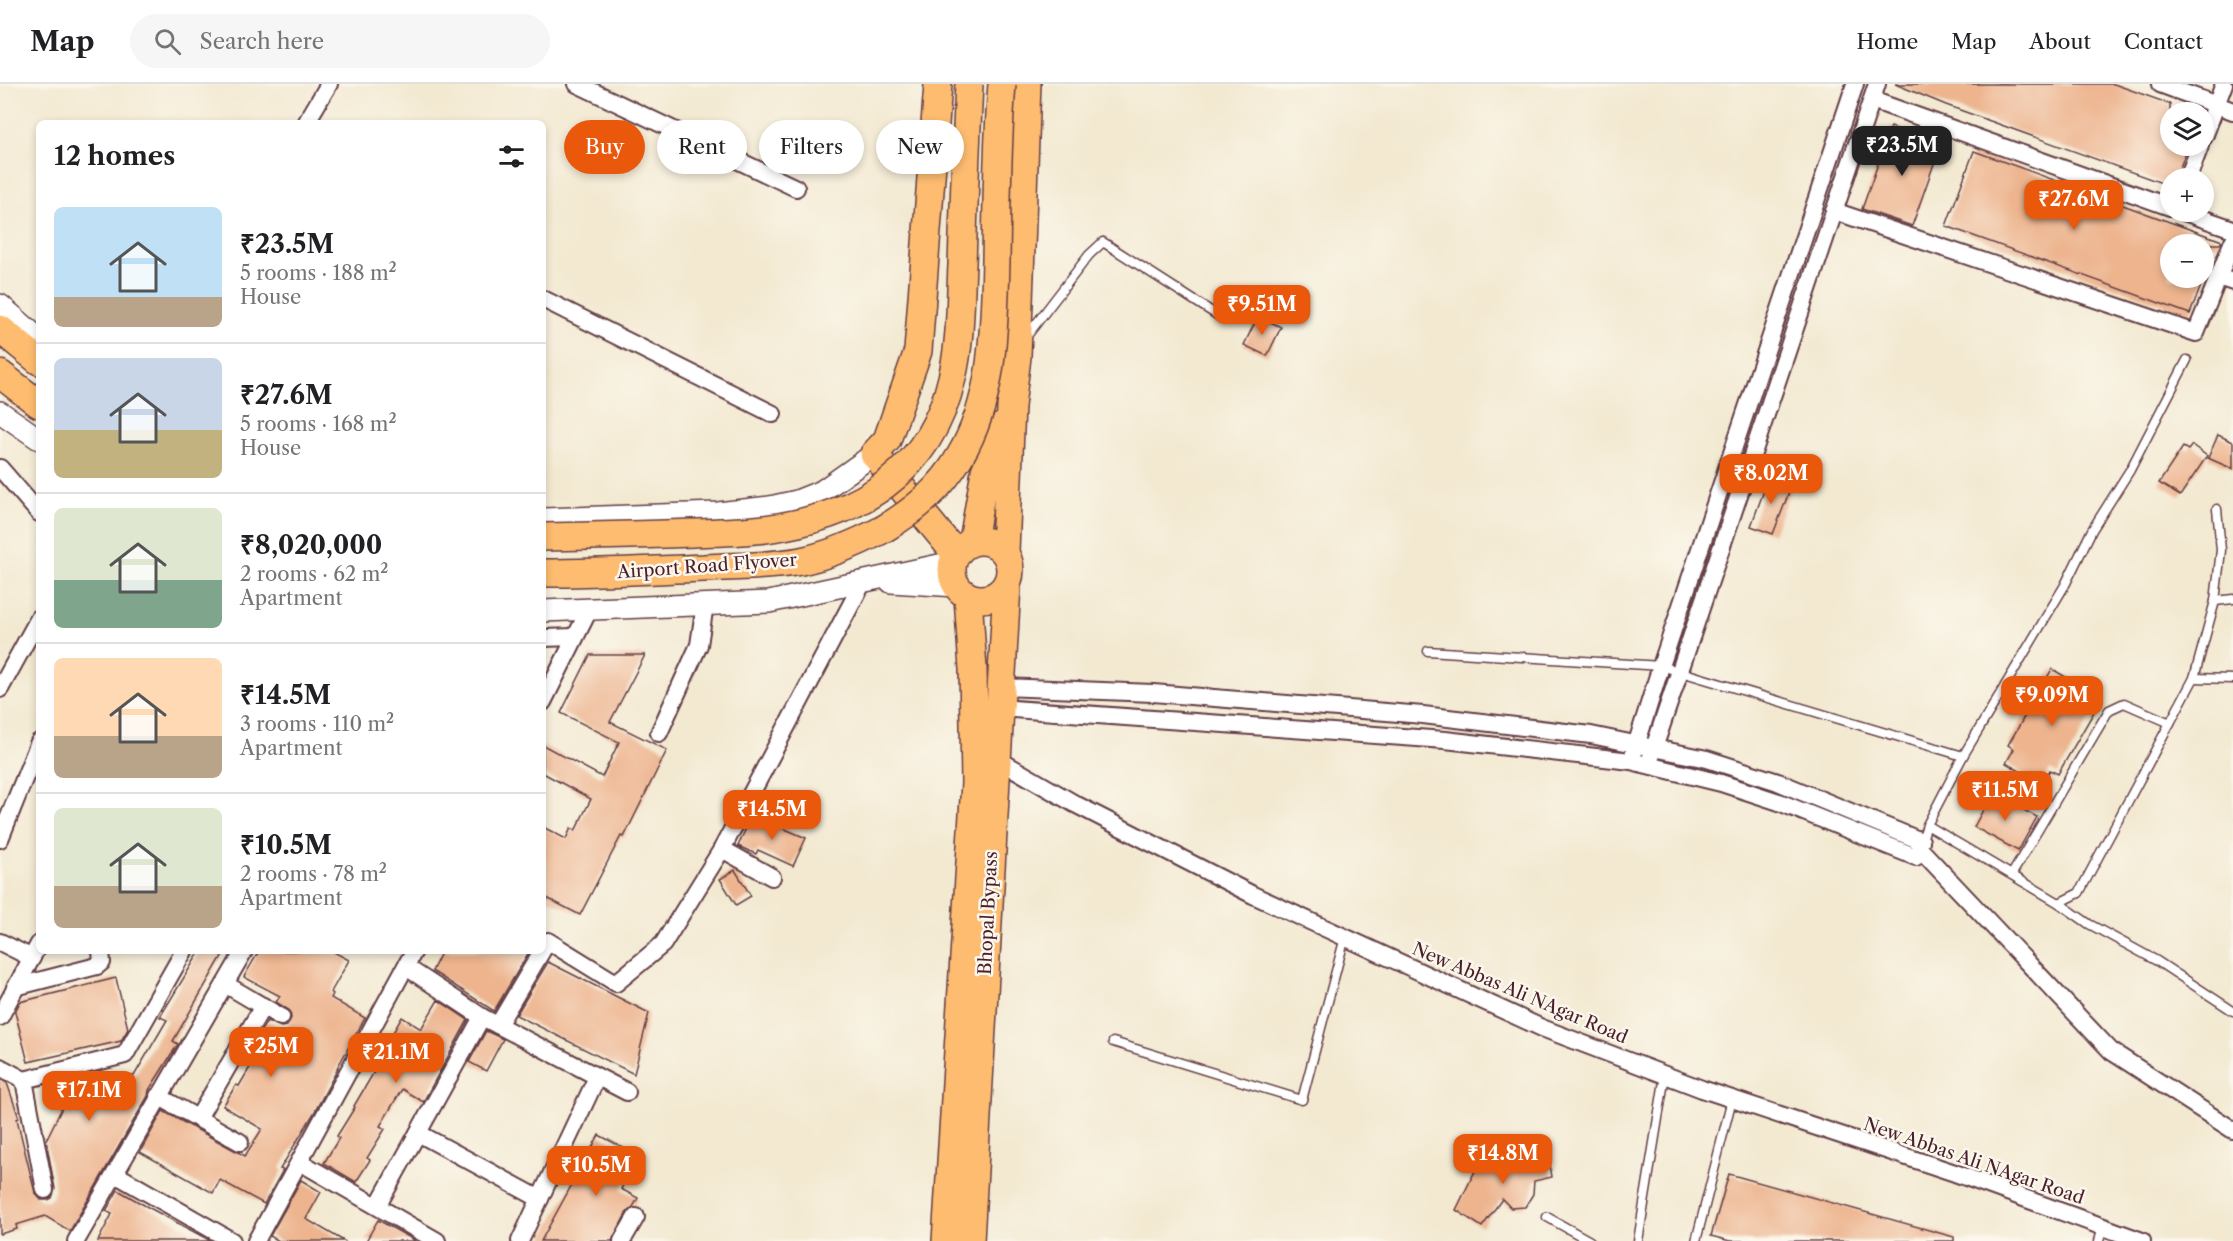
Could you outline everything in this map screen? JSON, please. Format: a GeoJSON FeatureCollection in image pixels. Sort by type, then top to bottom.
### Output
{"type":"FeatureCollection","features":[{"type":"Feature","properties":{"kind":"main road"},"geometry":{"type":"LineString","coordinates":[[938,84],[918,351],[880,447],[962,564],[977,599],[994,597],[1006,585],[1011,568],[1005,552],[1011,406],[1017,357],[1027,84]]}},
{"type":"Feature","properties":{"kind":"main road","name":"Airport Road Flyover"},"geometry":{"type":"LineString","coordinates":[[546,537],[764,530],[805,522],[867,498],[909,465],[922,450],[947,398],[957,350],[969,84]]}},
{"type":"Feature","properties":{"kind":"main road","name":"Airport Road Flyover"},"geometry":{"type":"LineString","coordinates":[[546,573],[598,573],[769,565],[802,560],[856,543],[882,530],[909,514],[935,490],[961,455],[970,435],[982,403],[991,357],[995,317],[1002,84]]}},
{"type":"Feature","properties":{"kind":"main road"},"geometry":{"type":"LineString","coordinates":[[0,329],[36,352]]}},
{"type":"Feature","properties":{"kind":"main road"},"geometry":{"type":"LineString","coordinates":[[0,374],[36,402]]}},
{"type":"Feature","properties":{"kind":"main road","name":"Bhopal Bypass"},"geometry":{"type":"LineString","coordinates":[[970,1241],[986,753],[973,669],[962,564],[985,471],[1011,406]]}},
{"type":"Feature","properties":{"kind":"main road"},"geometry":{"type":"LineString","coordinates":[[962,564],[981,540],[991,542],[1005,552]]}},
{"type":"Feature","properties":{"kind":"main road","name":"Bhopal Bypass"},"geometry":{"type":"LineString","coordinates":[[946,1241],[975,783],[1001,698],[1006,585]]}},
{"type":"Feature","properties":{"kind":"street"},"geometry":{"type":"LineString","coordinates":[[308,120],[329,84]]}},
{"type":"Feature","properties":{"kind":"street"},"geometry":{"type":"LineString","coordinates":[[577,84],[796,188]]}},
{"type":"Feature","properties":{"kind":"street"},"geometry":{"type":"LineString","coordinates":[[1631,761],[1660,666],[1855,84]]}},
{"type":"Feature","properties":{"kind":"street"},"geometry":{"type":"LineString","coordinates":[[2160,84],[2233,111]]}},
{"type":"Feature","properties":{"kind":"street"},"geometry":{"type":"LineString","coordinates":[[2214,110],[2224,84]]}},
{"type":"Feature","properties":{"kind":"street"},"geometry":{"type":"LineString","coordinates":[[1648,765],[1874,92],[2160,203]]}},
{"type":"Feature","properties":{"kind":"street"},"geometry":{"type":"LineString","coordinates":[[1834,211],[2196,333],[2226,280],[2233,241]]}},
{"type":"Feature","properties":{"kind":"street"},"geometry":{"type":"LineString","coordinates":[[2211,222],[2233,230]]}},
{"type":"Feature","properties":{"kind":"street"},"geometry":{"type":"LineString","coordinates":[[546,300],[773,414]]}},
{"type":"Feature","properties":{"kind":"street"},"geometry":{"type":"LineString","coordinates":[[0,305],[36,350]]}},
{"type":"Feature","properties":{"kind":"street"},"geometry":{"type":"LineString","coordinates":[[0,412],[36,437]]}},
{"type":"Feature","properties":{"kind":"street"},"geometry":{"type":"LineString","coordinates":[[546,519],[718,513],[770,507],[797,501],[822,491],[880,447]]}},
{"type":"Feature","properties":{"kind":"street"},"geometry":{"type":"LineString","coordinates":[[0,468],[36,510]]}},
{"type":"Feature","properties":{"kind":"street"},"geometry":{"type":"LineString","coordinates":[[546,611],[769,602],[864,580],[962,564]]}},
{"type":"Feature","properties":{"kind":"street"},"geometry":{"type":"LineString","coordinates":[[546,944],[548,941],[616,983],[663,944],[722,849],[864,580]]}},
{"type":"Feature","properties":{"kind":"street"},"geometry":{"type":"LineString","coordinates":[[659,733],[699,645],[705,604]]}},
{"type":"Feature","properties":{"kind":"street"},"geometry":{"type":"LineString","coordinates":[[546,696],[589,610]]}},
{"type":"Feature","properties":{"kind":"street"},"geometry":{"type":"LineString","coordinates":[[0,689],[36,623]]}},
{"type":"Feature","properties":{"kind":"street"},"geometry":{"type":"LineString","coordinates":[[546,639],[574,637]]}},
{"type":"Feature","properties":{"kind":"street"},"geometry":{"type":"LineString","coordinates":[[1001,698],[1153,693],[1423,715],[1591,735],[1707,759],[1778,782],[1921,843],[2111,1051],[2233,1130]]}},
{"type":"Feature","properties":{"kind":"street"},"geometry":{"type":"LineString","coordinates":[[1001,698],[1445,740],[1631,761],[1721,783],[1921,843]]}},
{"type":"Feature","properties":{"kind":"street"},"geometry":{"type":"LineString","coordinates":[[0,839],[36,749]]}},
{"type":"Feature","properties":{"kind":"street","name":"New Abbas Ali NAgar Road"},"geometry":{"type":"LineString","coordinates":[[986,753],[1075,804],[1253,895],[1542,1028],[1732,1099],[1955,1173],[2101,1234],[2142,1241]]}},
{"type":"Feature","properties":{"kind":"street"},"geometry":{"type":"LineString","coordinates":[[722,849],[772,877]]}},
{"type":"Feature","properties":{"kind":"street"},"geometry":{"type":"LineString","coordinates":[[0,942],[36,951],[0,1017]]}},
{"type":"Feature","properties":{"kind":"street"},"geometry":{"type":"LineString","coordinates":[[15,987],[98,966],[102,962],[102,954]]}},
{"type":"Feature","properties":{"kind":"street"},"geometry":{"type":"LineString","coordinates":[[0,1067],[24,1080],[125,1055],[182,954]]}},
{"type":"Feature","properties":{"kind":"street"},"geometry":{"type":"LineString","coordinates":[[76,1241],[242,954]]}},
{"type":"Feature","properties":{"kind":"street"},"geometry":{"type":"LineString","coordinates":[[256,1241],[412,954]]}},
{"type":"Feature","properties":{"kind":"street"},"geometry":{"type":"LineString","coordinates":[[498,1024],[540,954]]}},
{"type":"Feature","properties":{"kind":"street"},"geometry":{"type":"LineString","coordinates":[[405,967],[482,1017],[627,1092]]}},
{"type":"Feature","properties":{"kind":"street"},"geometry":{"type":"LineString","coordinates":[[225,984],[281,1017]]}},
{"type":"Feature","properties":{"kind":"street"},"geometry":{"type":"LineString","coordinates":[[198,1118],[263,1006]]}},
{"type":"Feature","properties":{"kind":"street"},"geometry":{"type":"LineString","coordinates":[[378,1205],[482,1017]]}},
{"type":"Feature","properties":{"kind":"street"},"geometry":{"type":"LineString","coordinates":[[520,1241],[597,1077]]}},
{"type":"Feature","properties":{"kind":"street"},"geometry":{"type":"LineString","coordinates":[[24,1080],[45,1190]]}},
{"type":"Feature","properties":{"kind":"street"},"geometry":{"type":"LineString","coordinates":[[158,1096],[240,1142]]}},
{"type":"Feature","properties":{"kind":"street"},"geometry":{"type":"LineString","coordinates":[[418,1133],[540,1198]]}},
{"type":"Feature","properties":{"kind":"street"},"geometry":{"type":"LineString","coordinates":[[300,1162],[437,1241]]}},
{"type":"Feature","properties":{"kind":"street"},"geometry":{"type":"LineString","coordinates":[[115,1174],[232,1241]]}},
{"type":"Feature","properties":{"kind":"street"},"geometry":{"type":"LineString","coordinates":[[622,1241],[636,1217]]}},
{"type":"Feature","properties":{"kind":"lane"},"geometry":{"type":"LineString","coordinates":[[1017,357],[1022,342],[1036,323],[1089,255],[1103,242],[1220,316]]}},
{"type":"Feature","properties":{"kind":"lane"},"geometry":{"type":"LineString","coordinates":[[2187,360],[2130,470],[2092,530],[2065,585],[1962,756],[1921,843],[2012,874],[2089,924],[2157,961],[2233,1011]]}},
{"type":"Feature","properties":{"kind":"lane"},"geometry":{"type":"LineString","coordinates":[[2059,903],[2079,893],[2194,678],[2215,601],[2221,550],[2217,509]]}},
{"type":"Feature","properties":{"kind":"lane"},"geometry":{"type":"LineString","coordinates":[[2215,601],[2233,599]]}},
{"type":"Feature","properties":{"kind":"lane"},"geometry":{"type":"LineString","coordinates":[[1428,651],[1660,666],[1962,756]]}},
{"type":"Feature","properties":{"kind":"lane"},"geometry":{"type":"LineString","coordinates":[[2194,678],[2233,679]]}},
{"type":"Feature","properties":{"kind":"lane"},"geometry":{"type":"LineString","coordinates":[[2012,874],[2109,710],[2124,702],[2170,723]]}},
{"type":"Feature","properties":{"kind":"lane"},"geometry":{"type":"LineString","coordinates":[[1113,1042],[1302,1100],[1345,937]]}},
{"type":"Feature","properties":{"kind":"lane"},"geometry":{"type":"LineString","coordinates":[[1638,1241],[1665,1075]]}},
{"type":"Feature","properties":{"kind":"lane"},"geometry":{"type":"LineString","coordinates":[[1696,1241],[1732,1099]]}},
{"type":"Feature","properties":{"kind":"lane"},"geometry":{"type":"LineString","coordinates":[[1547,1217],[1590,1241]]}},
{"type":"Feature","properties":{"kind":"building"},"geometry":{"type":"Polygon","coordinates":[[[1895,84],[2114,84],[2164,102],[2160,102],[2160,156],[2184,156],[2180,168],[2160,168],[2160,182],[1946,105],[1895,84]]]}},
{"type":"Feature","properties":{"kind":"building"},"geometry":{"type":"Polygon","coordinates":[[[1891,127],[1941,144],[1912,226],[1862,209],[1891,127]]]}},
{"type":"Feature","properties":{"kind":"building"},"geometry":{"type":"Polygon","coordinates":[[[1974,151],[2160,218],[2160,222],[2170,222],[2203,234],[2160,234],[2160,288],[2200,288],[2190,314],[1946,226],[1974,151]]]}},
{"type":"Feature","properties":{"kind":"building"},"geometry":{"type":"Polygon","coordinates":[[[2214,238],[2222,241],[2220,244],[2214,244],[2214,238]]]}},
{"type":"Feature","properties":{"kind":"building"},"geometry":{"type":"Polygon","coordinates":[[[1258,316],[1281,327],[1267,356],[1244,345],[1258,316]]]}},
{"type":"Feature","properties":{"kind":"building"},"geometry":{"type":"Polygon","coordinates":[[[2218,435],[2233,442],[2233,469],[2208,458],[2218,435]]]}},
{"type":"Feature","properties":{"kind":"building"},"geometry":{"type":"Polygon","coordinates":[[[2192,445],[2207,456],[2180,496],[2159,483],[2183,447],[2188,450],[2192,445]]]}},
{"type":"Feature","properties":{"kind":"building"},"geometry":{"type":"Polygon","coordinates":[[[1769,477],[1792,485],[1773,534],[1751,526],[1769,477]]]}},
{"type":"Feature","properties":{"kind":"building"},"geometry":{"type":"Polygon","coordinates":[[[590,655],[645,655],[610,722],[667,750],[624,837],[621,836],[580,915],[546,898],[546,829],[566,839],[571,828],[575,831],[591,799],[546,775],[546,747],[602,777],[619,742],[561,713],[590,655]]]}},
{"type":"Feature","properties":{"kind":"building"},"geometry":{"type":"Polygon","coordinates":[[[2052,669],[2102,698],[2058,774],[2050,770],[2042,784],[2006,763],[2014,749],[2008,745],[2052,669]]]}},
{"type":"Feature","properties":{"kind":"building"},"geometry":{"type":"Polygon","coordinates":[[[1992,793],[2037,817],[2018,851],[1974,827],[1992,793]]]}},
{"type":"Feature","properties":{"kind":"building"},"geometry":{"type":"Polygon","coordinates":[[[752,815],[806,838],[793,866],[758,850],[756,854],[738,846],[752,815]]]}},
{"type":"Feature","properties":{"kind":"building"},"geometry":{"type":"Polygon","coordinates":[[[735,870],[751,896],[736,905],[720,879],[735,870]]]}},
{"type":"Feature","properties":{"kind":"building"},"geometry":{"type":"Polygon","coordinates":[[[198,954],[223,954],[173,1041],[178,1044],[149,1090],[148,1096],[70,1231],[45,1216],[16,1225],[17,1229],[0,1234],[0,1079],[7,1083],[19,1118],[17,1119],[35,1193],[41,1200],[48,1200],[52,1198],[55,1189],[46,1140],[69,1094],[88,1075],[134,1076],[167,1020],[160,1017],[198,954]]]}},
{"type":"Feature","properties":{"kind":"building"},"geometry":{"type":"Polygon","coordinates":[[[257,954],[338,954],[349,960],[331,992],[333,994],[331,998],[365,1018],[314,1113],[280,1169],[283,1170],[264,1204],[220,1180],[213,1193],[140,1152],[163,1111],[245,1156],[262,1129],[223,1106],[236,1085],[239,1086],[259,1052],[251,1047],[267,1021],[281,1027],[287,1026],[291,1018],[290,1011],[276,1002],[280,996],[244,977],[257,954]]]}},
{"type":"Feature","properties":{"kind":"building"},"geometry":{"type":"Polygon","coordinates":[[[440,954],[528,954],[494,1011],[432,971],[440,954]]]}},
{"type":"Feature","properties":{"kind":"building"},"geometry":{"type":"Polygon","coordinates":[[[548,962],[649,1013],[634,1074],[516,1015],[548,962]]]}},
{"type":"Feature","properties":{"kind":"building"},"geometry":{"type":"Polygon","coordinates":[[[116,978],[128,1029],[121,1041],[28,1062],[15,1012],[20,1002],[116,978]]]}},
{"type":"Feature","properties":{"kind":"building"},"geometry":{"type":"Polygon","coordinates":[[[438,1000],[468,1020],[423,1102],[402,1089],[380,1126],[385,1129],[367,1158],[370,1160],[356,1182],[324,1163],[339,1138],[337,1136],[394,1038],[391,1036],[402,1017],[421,1029],[438,1000]]]}},
{"type":"Feature","properties":{"kind":"building"},"geometry":{"type":"Polygon","coordinates":[[[486,1031],[503,1039],[486,1071],[469,1062],[486,1031]]]}},
{"type":"Feature","properties":{"kind":"building"},"geometry":{"type":"Polygon","coordinates":[[[599,1135],[639,1156],[621,1189],[638,1198],[627,1212],[612,1241],[541,1241],[599,1135]]]}},
{"type":"Feature","properties":{"kind":"building"},"geometry":{"type":"Polygon","coordinates":[[[1509,1152],[1511,1161],[1548,1153],[1552,1177],[1534,1181],[1533,1194],[1525,1207],[1511,1208],[1502,1199],[1482,1227],[1456,1210],[1476,1169],[1488,1166],[1486,1158],[1509,1152]]]}},
{"type":"Feature","properties":{"kind":"building"},"geometry":{"type":"Polygon","coordinates":[[[1729,1174],[1954,1237],[1954,1241],[1730,1241],[1711,1236],[1729,1174]]]}},
{"type":"Feature","properties":{"kind":"building"},"geometry":{"type":"Polygon","coordinates":[[[301,1180],[321,1192],[306,1219],[344,1241],[279,1241],[270,1236],[301,1180]]]}},
{"type":"Feature","properties":{"kind":"building"},"geometry":{"type":"Polygon","coordinates":[[[118,1190],[211,1241],[98,1241],[112,1214],[106,1211],[118,1190]]]}},
{"type":"Feature","properties":{"kind":"building"},"geometry":{"type":"Polygon","coordinates":[[[378,1220],[416,1241],[366,1241],[378,1220]]]}}]}
